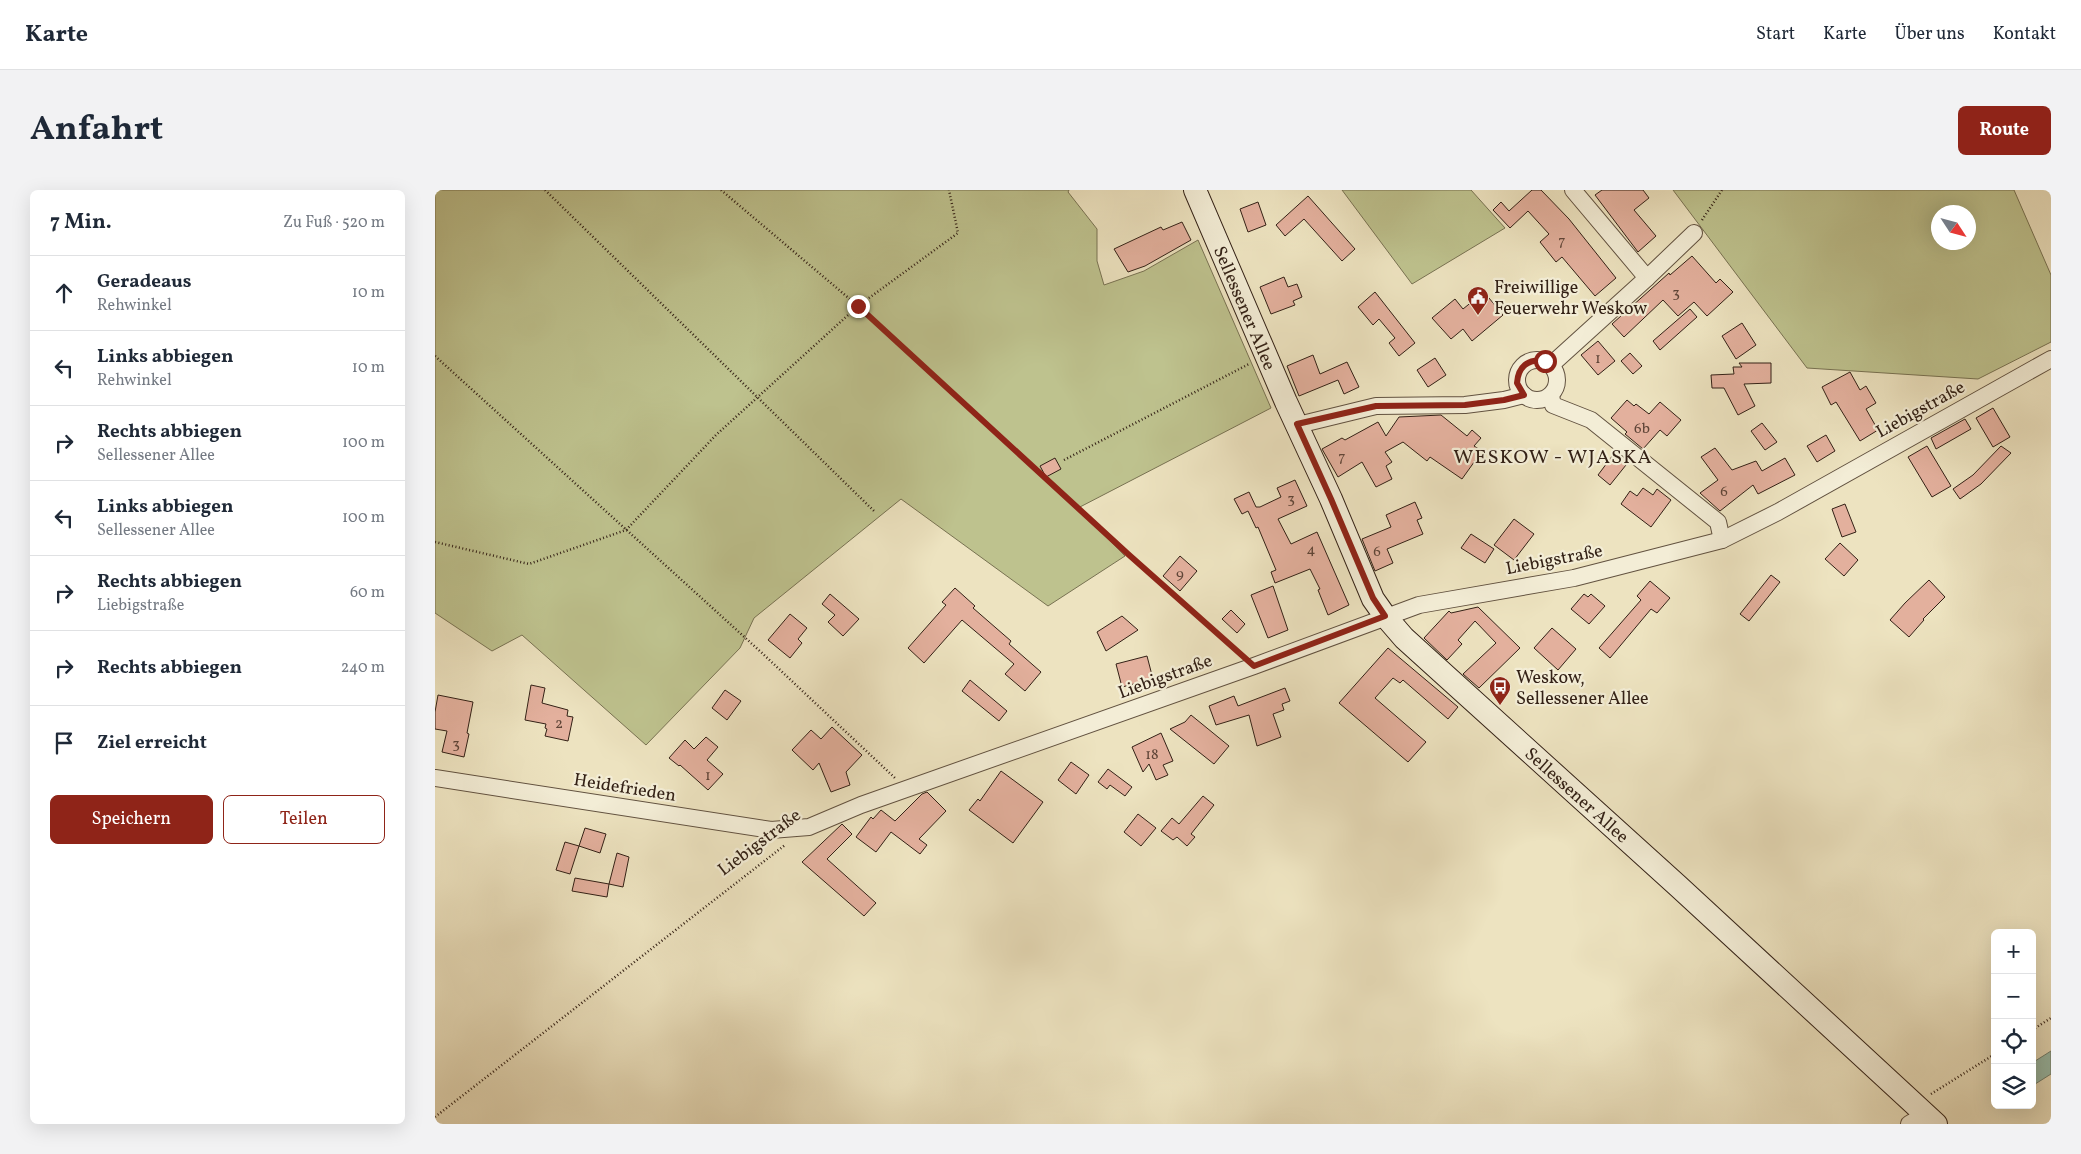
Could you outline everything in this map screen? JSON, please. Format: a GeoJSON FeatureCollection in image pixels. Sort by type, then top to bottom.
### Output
{"type":"FeatureCollection","features":[{"type":"Feature","properties":{"kind":"main road","name":"Sellessener Allee"},"geometry":{"type":"LineString","coordinates":[[1195,190],[1373,598],[1385,616],[1404,638],[1922,1117]]}},
{"type":"Feature","properties":{"kind":"street"},"geometry":{"type":"LineString","coordinates":[[1573,190],[1647,278]]}},
{"type":"Feature","properties":{"kind":"street"},"geometry":{"type":"LineString","coordinates":[[1551,364],[1647,278],[1693,233]]}},
{"type":"Feature","properties":{"kind":"street","name":"Liebigstraße"},"geometry":{"type":"LineString","coordinates":[[809,827],[861,805],[1254,666],[1419,605],[1574,578],[1722,540],[1787,507],[2051,359]]}},
{"type":"Feature","properties":{"kind":"street"},"geometry":{"type":"LineString","coordinates":[[1537,360],[1551,364],[1557,376],[1557,383],[1551,396],[1546,399],[1534,400],[1524,395],[1517,383],[1520,370],[1531,361],[1537,360]]}},
{"type":"Feature","properties":{"kind":"street"},"geometry":{"type":"LineString","coordinates":[[1297,424],[1376,406],[1465,405],[1504,400],[1524,395]]}},
{"type":"Feature","properties":{"kind":"street"},"geometry":{"type":"LineString","coordinates":[[1551,396],[1553,405],[1591,420],[1718,522],[1722,540]]}},
{"type":"Feature","properties":{"kind":"street","name":"Heidefrieden"},"geometry":{"type":"LineString","coordinates":[[435,778],[771,830],[809,827]]}},
{"type":"Feature","properties":{"kind":"path"},"geometry":{"type":"LineString","coordinates":[[545,190],[874,511]]}},
{"type":"Feature","properties":{"kind":"path"},"geometry":{"type":"LineString","coordinates":[[721,190],[858,306],[1128,554],[1254,666]]}},
{"type":"Feature","properties":{"kind":"path"},"geometry":{"type":"LineString","coordinates":[[435,542],[529,564],[626,530],[716,435],[858,306],[958,233],[949,190]]}},
{"type":"Feature","properties":{"kind":"path"},"geometry":{"type":"LineString","coordinates":[[1693,233],[1722,190]]}},
{"type":"Feature","properties":{"kind":"path"},"geometry":{"type":"LineString","coordinates":[[1064,460],[1266,355]]}},
{"type":"Feature","properties":{"kind":"path"},"geometry":{"type":"LineString","coordinates":[[435,356],[762,653],[907,789]]}},
{"type":"Feature","properties":{"kind":"path","name":"Liebigstraße"},"geometry":{"type":"LineString","coordinates":[[435,1116],[785,845]]}},
{"type":"Feature","properties":{"kind":"path"},"geometry":{"type":"LineString","coordinates":[[2036,1027],[2051,1018]]}},
{"type":"Feature","properties":{"kind":"path"},"geometry":{"type":"LineString","coordinates":[[1922,1117],[1991,1057]]}},
{"type":"Feature","properties":{"kind":"shaded area"},"geometry":{"type":"Polygon","coordinates":[[[435,190],[1069,190],[1068,192],[1097,229],[1097,261],[1104,285],[1144,271],[1198,240],[1271,408],[1078,508],[1125,556],[1048,606],[901,499],[754,618],[740,648],[646,745],[522,635],[492,651],[435,613],[435,190]]]}},
{"type":"Feature","properties":{"kind":"shaded area"},"geometry":{"type":"Polygon","coordinates":[[[1342,190],[1471,190],[1505,228],[1412,284],[1342,190]]]}},
{"type":"Feature","properties":{"kind":"shaded area"},"geometry":{"type":"Polygon","coordinates":[[[1673,190],[2014,190],[2051,275],[2051,342],[1978,379],[1807,368],[1673,190]]]}},
{"type":"Feature","properties":{"kind":"shaded area"},"geometry":{"type":"Polygon","coordinates":[[[2051,1051],[2051,1074],[2036,1083],[2036,1064],[2036,1060],[2051,1051]]]}},
{"type":"Feature","properties":{"kind":"building"},"geometry":{"type":"Polygon","coordinates":[[[1532,190],[1541,190],[1569,219],[1616,278],[1595,296],[1562,257],[1556,262],[1540,242],[1549,234],[1528,211],[1510,228],[1493,210],[1501,202],[1509,211],[1532,190]]]}},
{"type":"Feature","properties":{"kind":"building"},"geometry":{"type":"Polygon","coordinates":[[[1602,190],[1643,190],[1649,198],[1634,210],[1656,236],[1638,252],[1595,195],[1602,190]]]}},
{"type":"Feature","properties":{"kind":"building"},"geometry":{"type":"Polygon","coordinates":[[[1308,196],[1355,249],[1342,261],[1304,219],[1285,236],[1276,225],[1308,196]]]}},
{"type":"Feature","properties":{"kind":"building"},"geometry":{"type":"Polygon","coordinates":[[[1258,202],[1266,225],[1248,232],[1240,209],[1258,202]]]}},
{"type":"Feature","properties":{"kind":"building"},"geometry":{"type":"Polygon","coordinates":[[[1182,222],[1191,240],[1145,266],[1128,272],[1114,249],[1161,227],[1163,230],[1182,222]]]}},
{"type":"Feature","properties":{"kind":"building"},"geometry":{"type":"Polygon","coordinates":[[[1692,256],[1716,283],[1720,279],[1733,292],[1707,316],[1694,302],[1678,316],[1663,300],[1624,337],[1612,324],[1669,273],[1670,275],[1692,256]]]}},
{"type":"Feature","properties":{"kind":"building"},"geometry":{"type":"Polygon","coordinates":[[[1284,277],[1288,287],[1297,284],[1302,297],[1293,301],[1295,305],[1271,314],[1260,287],[1284,277]]]}},
{"type":"Feature","properties":{"kind":"building"},"geometry":{"type":"Polygon","coordinates":[[[1375,292],[1415,343],[1399,356],[1389,343],[1395,338],[1379,319],[1373,325],[1358,307],[1375,292]]]}},
{"type":"Feature","properties":{"kind":"building","name":"Freiwillige Feuerwehr Weskow"},"geometry":{"type":"Polygon","coordinates":[[[1484,292],[1503,315],[1472,341],[1463,329],[1451,339],[1432,318],[1455,299],[1463,309],[1484,292]]]}},
{"type":"Feature","properties":{"kind":"building"},"geometry":{"type":"Polygon","coordinates":[[[1690,309],[1697,317],[1660,350],[1653,341],[1690,309]]]}},
{"type":"Feature","properties":{"kind":"building"},"geometry":{"type":"Polygon","coordinates":[[[1742,323],[1756,345],[1736,359],[1722,336],[1742,323]]]}},
{"type":"Feature","properties":{"kind":"building"},"geometry":{"type":"Polygon","coordinates":[[[1598,341],[1615,361],[1598,375],[1581,355],[1598,341]]]}},
{"type":"Feature","properties":{"kind":"building"},"geometry":{"type":"Polygon","coordinates":[[[1630,353],[1642,366],[1633,374],[1621,361],[1630,353]]]}},
{"type":"Feature","properties":{"kind":"building"},"geometry":{"type":"Polygon","coordinates":[[[1313,355],[1320,374],[1347,362],[1359,387],[1344,394],[1338,380],[1299,396],[1287,366],[1313,355]]]}},
{"type":"Feature","properties":{"kind":"building"},"geometry":{"type":"Polygon","coordinates":[[[1435,358],[1446,375],[1428,387],[1417,370],[1435,358]]]}},
{"type":"Feature","properties":{"kind":"building"},"geometry":{"type":"Polygon","coordinates":[[[1739,363],[1771,363],[1771,383],[1744,384],[1755,406],[1738,415],[1724,388],[1712,388],[1711,375],[1734,374],[1733,367],[1742,367],[1739,363]]]}},
{"type":"Feature","properties":{"kind":"building"},"geometry":{"type":"Polygon","coordinates":[[[1850,372],[1860,390],[1866,386],[1876,403],[1866,409],[1878,430],[1860,441],[1836,402],[1831,405],[1822,387],[1850,372]]]}},
{"type":"Feature","properties":{"kind":"building"},"geometry":{"type":"Polygon","coordinates":[[[1627,400],[1649,414],[1660,402],[1681,420],[1667,436],[1660,430],[1643,449],[1625,434],[1627,432],[1611,418],[1627,400]]]}},
{"type":"Feature","properties":{"kind":"building"},"geometry":{"type":"Polygon","coordinates":[[[1993,408],[2010,437],[1993,447],[1976,418],[1993,408]]]}},
{"type":"Feature","properties":{"kind":"building"},"geometry":{"type":"Polygon","coordinates":[[[1441,415],[1467,436],[1472,430],[1481,438],[1474,446],[1482,451],[1462,479],[1430,457],[1427,461],[1403,442],[1385,452],[1392,462],[1386,466],[1392,479],[1376,487],[1362,462],[1338,477],[1322,449],[1342,438],[1345,440],[1378,422],[1386,436],[1399,417],[1441,415]]]}},
{"type":"Feature","properties":{"kind":"building"},"geometry":{"type":"Polygon","coordinates":[[[1965,419],[1971,429],[1936,449],[1931,438],[1965,419]]]}},
{"type":"Feature","properties":{"kind":"building"},"geometry":{"type":"Polygon","coordinates":[[[1762,423],[1777,442],[1765,450],[1751,431],[1762,423]]]}},
{"type":"Feature","properties":{"kind":"building"},"geometry":{"type":"Polygon","coordinates":[[[1826,435],[1835,451],[1817,462],[1807,446],[1826,435]]]}},
{"type":"Feature","properties":{"kind":"building"},"geometry":{"type":"Polygon","coordinates":[[[1927,446],[1951,486],[1932,497],[1908,457],[1927,446]]]}},
{"type":"Feature","properties":{"kind":"building"},"geometry":{"type":"Polygon","coordinates":[[[2001,446],[2011,453],[1981,484],[1960,499],[1953,489],[1973,475],[2001,446]]]}},
{"type":"Feature","properties":{"kind":"building"},"geometry":{"type":"Polygon","coordinates":[[[1715,448],[1732,470],[1756,461],[1762,471],[1785,458],[1795,475],[1758,494],[1753,485],[1720,511],[1700,493],[1718,480],[1701,457],[1715,448]]]}},
{"type":"Feature","properties":{"kind":"building"},"geometry":{"type":"Polygon","coordinates":[[[1613,455],[1626,465],[1610,485],[1598,475],[1613,455]]]}},
{"type":"Feature","properties":{"kind":"building"},"geometry":{"type":"Polygon","coordinates":[[[1055,458],[1061,469],[1046,477],[1040,466],[1055,458]]]}},
{"type":"Feature","properties":{"kind":"building"},"geometry":{"type":"Polygon","coordinates":[[[1295,480],[1307,506],[1278,519],[1291,544],[1317,532],[1349,605],[1328,615],[1318,590],[1320,589],[1310,569],[1275,583],[1271,572],[1276,570],[1258,527],[1256,528],[1248,511],[1242,514],[1234,499],[1249,492],[1256,507],[1260,507],[1281,497],[1277,488],[1295,480]]]}},
{"type":"Feature","properties":{"kind":"building"},"geometry":{"type":"Polygon","coordinates":[[[1643,488],[1653,495],[1657,489],[1671,500],[1651,527],[1621,504],[1630,491],[1637,496],[1643,488]]]}},
{"type":"Feature","properties":{"kind":"building"},"geometry":{"type":"Polygon","coordinates":[[[1415,502],[1422,518],[1417,520],[1423,534],[1387,549],[1393,563],[1375,571],[1362,539],[1391,527],[1386,515],[1415,502]]]}},
{"type":"Feature","properties":{"kind":"building"},"geometry":{"type":"Polygon","coordinates":[[[1845,504],[1856,532],[1842,537],[1832,509],[1845,504]]]}},
{"type":"Feature","properties":{"kind":"building"},"geometry":{"type":"Polygon","coordinates":[[[1514,519],[1534,534],[1514,560],[1494,545],[1514,519]]]}},
{"type":"Feature","properties":{"kind":"building"},"geometry":{"type":"Polygon","coordinates":[[[1471,534],[1494,549],[1485,563],[1461,548],[1471,534]]]}},
{"type":"Feature","properties":{"kind":"building"},"geometry":{"type":"Polygon","coordinates":[[[1840,543],[1858,560],[1844,576],[1825,559],[1840,543]]]}},
{"type":"Feature","properties":{"kind":"building"},"geometry":{"type":"Polygon","coordinates":[[[1180,556],[1197,571],[1180,591],[1163,576],[1180,556]]]}},
{"type":"Feature","properties":{"kind":"building"},"geometry":{"type":"Polygon","coordinates":[[[1771,575],[1780,582],[1749,621],[1740,614],[1771,575]]]}},
{"type":"Feature","properties":{"kind":"building"},"geometry":{"type":"Polygon","coordinates":[[[1929,580],[1945,597],[1923,619],[1909,637],[1890,620],[1929,580]]]}},
{"type":"Feature","properties":{"kind":"building"},"geometry":{"type":"Polygon","coordinates":[[[1650,581],[1670,598],[1657,613],[1651,609],[1610,658],[1599,648],[1641,600],[1637,596],[1650,581]]]}},
{"type":"Feature","properties":{"kind":"building"},"geometry":{"type":"Polygon","coordinates":[[[1273,586],[1288,630],[1268,638],[1251,595],[1273,586]]]}},
{"type":"Feature","properties":{"kind":"building"},"geometry":{"type":"Polygon","coordinates":[[[955,588],[975,606],[973,608],[1011,641],[1009,644],[1041,672],[1025,691],[1005,674],[1014,664],[962,620],[924,663],[908,648],[946,605],[942,602],[955,588]]]}},
{"type":"Feature","properties":{"kind":"building"},"geometry":{"type":"Polygon","coordinates":[[[830,594],[859,619],[843,636],[828,622],[835,615],[822,604],[830,594]]]}},
{"type":"Feature","properties":{"kind":"building"},"geometry":{"type":"Polygon","coordinates":[[[1584,594],[1588,597],[1591,594],[1605,606],[1589,624],[1571,609],[1584,594]]]}},
{"type":"Feature","properties":{"kind":"building"},"geometry":{"type":"Polygon","coordinates":[[[1478,607],[1520,648],[1479,688],[1463,674],[1496,643],[1475,621],[1458,640],[1462,644],[1447,660],[1424,638],[1449,611],[1451,613],[1478,607]]]}},
{"type":"Feature","properties":{"kind":"building"},"geometry":{"type":"Polygon","coordinates":[[[1231,610],[1245,624],[1237,633],[1222,619],[1231,610]]]}},
{"type":"Feature","properties":{"kind":"building"},"geometry":{"type":"Polygon","coordinates":[[[790,614],[807,628],[798,639],[802,643],[790,658],[768,640],[790,614]]]}},
{"type":"Feature","properties":{"kind":"building"},"geometry":{"type":"Polygon","coordinates":[[[1122,616],[1138,630],[1106,651],[1097,632],[1122,616]]]}},
{"type":"Feature","properties":{"kind":"building"},"geometry":{"type":"Polygon","coordinates":[[[1552,628],[1576,649],[1558,670],[1534,648],[1552,628]]]}},
{"type":"Feature","properties":{"kind":"building"},"geometry":{"type":"Polygon","coordinates":[[[1388,648],[1458,707],[1448,719],[1403,680],[1400,683],[1393,678],[1375,698],[1426,742],[1408,762],[1339,703],[1388,648]]]}},
{"type":"Feature","properties":{"kind":"building"},"geometry":{"type":"Polygon","coordinates":[[[1147,656],[1153,679],[1122,687],[1116,664],[1147,656]]]}},
{"type":"Feature","properties":{"kind":"building"},"geometry":{"type":"Polygon","coordinates":[[[970,680],[1007,711],[999,721],[962,691],[970,680]]]}},
{"type":"Feature","properties":{"kind":"building"},"geometry":{"type":"Polygon","coordinates":[[[531,685],[545,688],[542,703],[568,710],[567,716],[573,717],[568,741],[545,736],[546,724],[525,720],[531,685]]]}},
{"type":"Feature","properties":{"kind":"building"},"geometry":{"type":"Polygon","coordinates":[[[1285,688],[1290,701],[1282,704],[1284,710],[1273,714],[1281,737],[1257,746],[1249,715],[1216,725],[1209,706],[1234,696],[1238,706],[1285,688]]]}},
{"type":"Feature","properties":{"kind":"building"},"geometry":{"type":"Polygon","coordinates":[[[725,690],[741,701],[727,720],[712,708],[725,690]]]}},
{"type":"Feature","properties":{"kind":"building"},"geometry":{"type":"Polygon","coordinates":[[[438,695],[473,702],[464,757],[442,752],[447,731],[435,729],[438,695]]]}},
{"type":"Feature","properties":{"kind":"building"},"geometry":{"type":"Polygon","coordinates":[[[1191,715],[1229,746],[1214,764],[1170,729],[1185,722],[1191,715]]]}},
{"type":"Feature","properties":{"kind":"building"},"geometry":{"type":"Polygon","coordinates":[[[832,727],[862,755],[846,772],[850,785],[831,792],[819,763],[813,770],[792,750],[811,730],[821,739],[832,727]]]}},
{"type":"Feature","properties":{"kind":"building"},"geometry":{"type":"Polygon","coordinates":[[[1161,733],[1173,761],[1163,765],[1168,775],[1156,780],[1149,764],[1143,772],[1132,747],[1161,733]]]}},
{"type":"Feature","properties":{"kind":"building"},"geometry":{"type":"Polygon","coordinates":[[[706,737],[718,747],[707,760],[723,774],[708,790],[680,765],[669,758],[685,740],[694,749],[706,737]]]}},
{"type":"Feature","properties":{"kind":"building"},"geometry":{"type":"Polygon","coordinates":[[[1071,762],[1089,775],[1076,794],[1058,780],[1071,762]]]}},
{"type":"Feature","properties":{"kind":"building"},"geometry":{"type":"Polygon","coordinates":[[[1108,769],[1132,787],[1125,796],[1110,785],[1107,789],[1098,782],[1108,769]]]}},
{"type":"Feature","properties":{"kind":"building"},"geometry":{"type":"Polygon","coordinates":[[[1001,771],[1043,802],[1013,843],[969,810],[978,799],[980,801],[1001,771]]]}},
{"type":"Feature","properties":{"kind":"building"},"geometry":{"type":"Polygon","coordinates":[[[927,792],[946,811],[919,839],[927,845],[920,854],[891,832],[876,852],[856,837],[871,817],[873,819],[881,810],[895,821],[922,794],[927,792]]]}},
{"type":"Feature","properties":{"kind":"building"},"geometry":{"type":"Polygon","coordinates":[[[1203,796],[1214,805],[1191,834],[1195,837],[1187,846],[1177,837],[1173,840],[1161,831],[1172,818],[1179,824],[1203,796]]]}},
{"type":"Feature","properties":{"kind":"building"},"geometry":{"type":"Polygon","coordinates":[[[1138,814],[1156,828],[1141,846],[1124,832],[1138,814]]]}},
{"type":"Feature","properties":{"kind":"building"},"geometry":{"type":"Polygon","coordinates":[[[842,824],[852,834],[827,859],[876,903],[864,916],[802,862],[842,824]]]}},
{"type":"Feature","properties":{"kind":"building"},"geometry":{"type":"Polygon","coordinates":[[[585,828],[606,834],[600,853],[579,846],[585,828]]]}},
{"type":"Feature","properties":{"kind":"building"},"geometry":{"type":"Polygon","coordinates":[[[565,842],[579,846],[570,874],[556,870],[565,842]]]}},
{"type":"Feature","properties":{"kind":"building"},"geometry":{"type":"Polygon","coordinates":[[[617,853],[629,857],[623,887],[609,884],[617,853]]]}},
{"type":"Feature","properties":{"kind":"building"},"geometry":{"type":"Polygon","coordinates":[[[575,878],[609,884],[607,897],[572,891],[575,878]]]}},
{"type":"Feature","properties":{"kind":"place","name":"Freiwillige Feuerwehr Weskow"},"geometry":{"type":"Point","coordinates":[1478,316]}},
{"type":"Feature","properties":{"kind":"place","name":"Weskow, Sellessener Allee"},"geometry":{"type":"Point","coordinates":[1500,706]}},
{"type":"Feature","properties":{"kind":"district","name":"WESKOW - WJASKA"},"geometry":{"type":"Point","coordinates":[1553,456]}},
{"type":"Feature","properties":{"kind":"route"},"geometry":{"type":"LineString","coordinates":[[858,306],[1128,554],[1254,666],[1385,616],[1373,598],[1297,424],[1376,406],[1465,405],[1504,400],[1524,395],[1519,390],[1517,383],[1517,376],[1520,370],[1531,361],[1545,361]]}}]}
